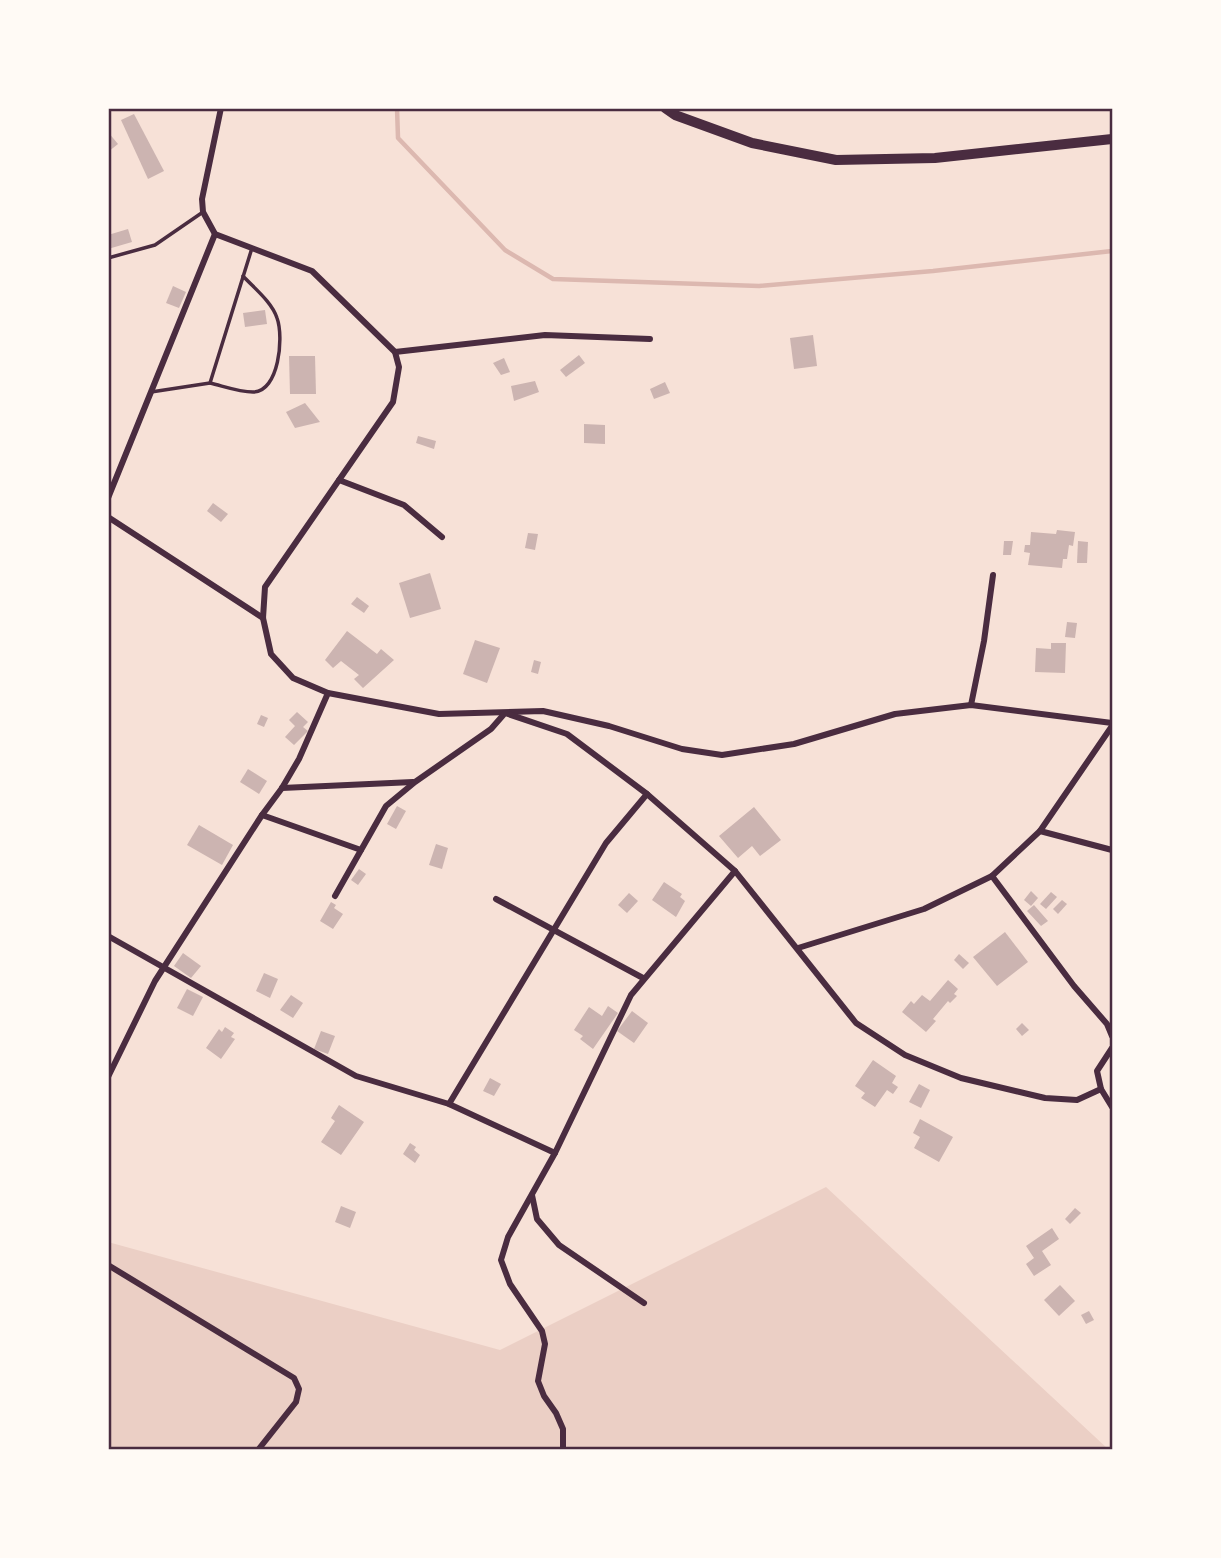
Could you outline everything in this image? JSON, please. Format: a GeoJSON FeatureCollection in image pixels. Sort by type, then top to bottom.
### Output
{"type":"FeatureCollection","features":[{"type":"Feature","properties":{"kind":"main road"},"geometry":{"type":"LineString","coordinates":[[665,108],[675,115],[752,143],[836,160],[935,158],[1112,139]]}},
{"type":"Feature","properties":{"kind":"street"},"geometry":{"type":"LineString","coordinates":[[221,108],[202,200],[203,212],[215,234],[312,271],[395,352],[399,367],[393,402],[265,587],[263,618],[271,654],[293,678],[328,693],[439,714],[543,711],[609,726],[682,748],[722,755],[794,744],[895,714],[971,705],[1112,725],[1040,831],[992,876],[924,909],[798,948]]}},
{"type":"Feature","properties":{"kind":"street"},"geometry":{"type":"LineString","coordinates":[[108,498],[215,234]]}},
{"type":"Feature","properties":{"kind":"street"},"geometry":{"type":"LineString","coordinates":[[395,352],[545,335],[650,339]]}},
{"type":"Feature","properties":{"kind":"street"},"geometry":{"type":"LineString","coordinates":[[339,480],[404,505],[442,537]]}},
{"type":"Feature","properties":{"kind":"street"},"geometry":{"type":"LineString","coordinates":[[108,517],[263,618]]}},
{"type":"Feature","properties":{"kind":"street"},"geometry":{"type":"LineString","coordinates":[[971,705],[984,641],[993,575]]}},
{"type":"Feature","properties":{"kind":"street"},"geometry":{"type":"LineString","coordinates":[[108,1077],[165,966],[299,759],[328,693]]}},
{"type":"Feature","properties":{"kind":"street"},"geometry":{"type":"LineString","coordinates":[[335,896],[386,806],[415,782],[491,729],[505,713]]}},
{"type":"Feature","properties":{"kind":"street"},"geometry":{"type":"LineString","coordinates":[[505,713],[567,734],[647,794],[735,871],[856,1023],[905,1055],[961,1078],[1045,1098],[1077,1100],[1101,1089]]}},
{"type":"Feature","properties":{"kind":"street"},"geometry":{"type":"LineString","coordinates":[[282,788],[415,782]]}},
{"type":"Feature","properties":{"kind":"street"},"geometry":{"type":"LineString","coordinates":[[449,1104],[606,843],[647,794]]}},
{"type":"Feature","properties":{"kind":"street"},"geometry":{"type":"LineString","coordinates":[[262,815],[361,850]]}},
{"type":"Feature","properties":{"kind":"street"},"geometry":{"type":"LineString","coordinates":[[1040,831],[1112,850]]}},
{"type":"Feature","properties":{"kind":"street"},"geometry":{"type":"LineString","coordinates":[[563,1450],[563,1429],[538,1381],[545,1344],[542,1331],[509,1284],[501,1260],[508,1237],[555,1153],[631,995],[735,871]]}},
{"type":"Feature","properties":{"kind":"street"},"geometry":{"type":"LineString","coordinates":[[992,876],[1074,986],[1107,1024],[1112,1036]]}},
{"type":"Feature","properties":{"kind":"street"},"geometry":{"type":"LineString","coordinates":[[496,899],[643,978]]}},
{"type":"Feature","properties":{"kind":"street"},"geometry":{"type":"LineString","coordinates":[[108,936],[356,1076],[449,1104],[555,1153]]}},
{"type":"Feature","properties":{"kind":"street"},"geometry":{"type":"LineString","coordinates":[[1112,1048],[1097,1071],[1101,1089],[1112,1107]]}},
{"type":"Feature","properties":{"kind":"street"},"geometry":{"type":"LineString","coordinates":[[532,1195],[537,1220],[559,1245],[644,1303]]}},
{"type":"Feature","properties":{"kind":"street"},"geometry":{"type":"LineString","coordinates":[[108,1265],[294,1378],[299,1389],[296,1402],[258,1450]]}},
{"type":"Feature","properties":{"kind":"lane"},"geometry":{"type":"LineString","coordinates":[[108,258],[155,245],[203,212]]}},
{"type":"Feature","properties":{"kind":"lane"},"geometry":{"type":"LineString","coordinates":[[210,383],[252,248]]}},
{"type":"Feature","properties":{"kind":"lane"},"geometry":{"type":"LineString","coordinates":[[151,393],[210,383],[254,393],[268,386],[275,375],[280,333],[277,317],[243,276]]}},
{"type":"Feature","properties":{"kind":"shaded area"},"geometry":{"type":"Polygon","coordinates":[[[826,1187],[1108,1449],[109,1449],[108,1242],[500,1350],[826,1187]]]}},
{"type":"Feature","properties":{"kind":"building"},"geometry":{"type":"Polygon","coordinates":[[[134,114],[164,171],[148,179],[121,120],[134,114]]]}},
{"type":"Feature","properties":{"kind":"building"},"geometry":{"type":"Polygon","coordinates":[[[108,132],[118,144],[108,152],[108,132]]]}},
{"type":"Feature","properties":{"kind":"building"},"geometry":{"type":"Polygon","coordinates":[[[128,229],[132,242],[108,249],[108,235],[128,229]]]}},
{"type":"Feature","properties":{"kind":"building"},"geometry":{"type":"Polygon","coordinates":[[[173,286],[186,292],[179,308],[166,303],[173,286]]]}},
{"type":"Feature","properties":{"kind":"building"},"geometry":{"type":"Polygon","coordinates":[[[265,310],[267,324],[245,327],[243,313],[265,310]]]}},
{"type":"Feature","properties":{"kind":"building"},"geometry":{"type":"Polygon","coordinates":[[[813,335],[817,366],[794,369],[790,338],[813,335]]]}},
{"type":"Feature","properties":{"kind":"building"},"geometry":{"type":"Polygon","coordinates":[[[579,355],[585,363],[566,377],[560,370],[579,355]]]}},
{"type":"Feature","properties":{"kind":"building"},"geometry":{"type":"Polygon","coordinates":[[[289,356],[315,356],[316,394],[290,394],[289,356]]]}},
{"type":"Feature","properties":{"kind":"building"},"geometry":{"type":"Polygon","coordinates":[[[504,358],[510,372],[501,375],[493,363],[504,358]]]}},
{"type":"Feature","properties":{"kind":"building"},"geometry":{"type":"Polygon","coordinates":[[[535,381],[539,392],[514,401],[511,386],[535,381]]]}},
{"type":"Feature","properties":{"kind":"building"},"geometry":{"type":"Polygon","coordinates":[[[665,382],[670,393],[654,399],[650,389],[665,382]]]}},
{"type":"Feature","properties":{"kind":"building"},"geometry":{"type":"Polygon","coordinates":[[[305,403],[320,422],[295,428],[286,412],[305,403]]]}},
{"type":"Feature","properties":{"kind":"building"},"geometry":{"type":"Polygon","coordinates":[[[584,424],[605,425],[605,444],[584,443],[584,424]]]}},
{"type":"Feature","properties":{"kind":"building"},"geometry":{"type":"Polygon","coordinates":[[[418,436],[436,441],[434,449],[416,443],[418,436]]]}},
{"type":"Feature","properties":{"kind":"building"},"geometry":{"type":"Polygon","coordinates":[[[213,503],[228,514],[221,522],[207,511],[213,503]]]}},
{"type":"Feature","properties":{"kind":"building"},"geometry":{"type":"Polygon","coordinates":[[[1057,530],[1075,532],[1073,546],[1069,545],[1067,559],[1063,559],[1062,568],[1028,565],[1030,553],[1024,552],[1025,545],[1030,545],[1031,532],[1056,534],[1057,530]]]}},
{"type":"Feature","properties":{"kind":"building"},"geometry":{"type":"Polygon","coordinates":[[[528,533],[538,534],[535,550],[525,548],[528,533]]]}},
{"type":"Feature","properties":{"kind":"building"},"geometry":{"type":"Polygon","coordinates":[[[1004,541],[1013,541],[1011,555],[1003,555],[1004,541]]]}},
{"type":"Feature","properties":{"kind":"building"},"geometry":{"type":"Polygon","coordinates":[[[1078,541],[1088,542],[1087,563],[1077,563],[1078,541]]]}},
{"type":"Feature","properties":{"kind":"building"},"geometry":{"type":"Polygon","coordinates":[[[430,573],[441,609],[410,618],[399,583],[430,573]]]}},
{"type":"Feature","properties":{"kind":"building"},"geometry":{"type":"Polygon","coordinates":[[[357,597],[369,606],[364,613],[351,604],[357,597]]]}},
{"type":"Feature","properties":{"kind":"building"},"geometry":{"type":"Polygon","coordinates":[[[1067,622],[1077,623],[1075,638],[1065,637],[1067,622]]]}},
{"type":"Feature","properties":{"kind":"building"},"geometry":{"type":"Polygon","coordinates":[[[347,631],[377,654],[381,649],[394,660],[363,688],[354,679],[359,675],[341,661],[333,668],[325,660],[347,631]]]}},
{"type":"Feature","properties":{"kind":"building"},"geometry":{"type":"Polygon","coordinates":[[[475,640],[500,648],[487,683],[463,674],[475,640]]]}},
{"type":"Feature","properties":{"kind":"building"},"geometry":{"type":"Polygon","coordinates":[[[1051,643],[1066,643],[1065,673],[1035,672],[1036,648],[1051,649],[1051,643]]]}},
{"type":"Feature","properties":{"kind":"building"},"geometry":{"type":"Polygon","coordinates":[[[534,660],[541,662],[538,674],[531,672],[534,660]]]}},
{"type":"Feature","properties":{"kind":"building"},"geometry":{"type":"Polygon","coordinates":[[[297,712],[308,722],[303,727],[308,731],[294,745],[285,737],[295,726],[289,720],[297,712]]]}},
{"type":"Feature","properties":{"kind":"building"},"geometry":{"type":"Polygon","coordinates":[[[261,715],[268,718],[264,727],[257,724],[261,715]]]}},
{"type":"Feature","properties":{"kind":"building"},"geometry":{"type":"Polygon","coordinates":[[[248,769],[267,781],[259,794],[240,782],[248,769]]]}},
{"type":"Feature","properties":{"kind":"building"},"geometry":{"type":"Polygon","coordinates":[[[397,806],[406,811],[396,829],[387,824],[397,806]]]}},
{"type":"Feature","properties":{"kind":"building"},"geometry":{"type":"Polygon","coordinates":[[[754,807],[781,840],[760,856],[752,846],[738,858],[719,836],[754,807]]]}},
{"type":"Feature","properties":{"kind":"building"},"geometry":{"type":"Polygon","coordinates":[[[199,825],[233,845],[222,865],[187,845],[199,825]]]}},
{"type":"Feature","properties":{"kind":"building"},"geometry":{"type":"Polygon","coordinates":[[[436,844],[448,848],[442,869],[429,865],[436,844]]]}},
{"type":"Feature","properties":{"kind":"building"},"geometry":{"type":"Polygon","coordinates":[[[359,869],[366,874],[358,885],[351,880],[359,869]]]}},
{"type":"Feature","properties":{"kind":"building"},"geometry":{"type":"Polygon","coordinates":[[[664,882],[682,894],[680,897],[685,901],[676,917],[652,900],[664,882]]]}},
{"type":"Feature","properties":{"kind":"building"},"geometry":{"type":"Polygon","coordinates":[[[1031,891],[1038,898],[1031,906],[1024,900],[1031,891]]]}},
{"type":"Feature","properties":{"kind":"building"},"geometry":{"type":"Polygon","coordinates":[[[1051,892],[1057,897],[1046,909],[1040,904],[1051,892]]]}},
{"type":"Feature","properties":{"kind":"building"},"geometry":{"type":"Polygon","coordinates":[[[629,893],[638,901],[627,913],[618,905],[629,893]]]}},
{"type":"Feature","properties":{"kind":"building"},"geometry":{"type":"Polygon","coordinates":[[[1062,900],[1067,904],[1058,914],[1053,909],[1062,900]]]}},
{"type":"Feature","properties":{"kind":"building"},"geometry":{"type":"Polygon","coordinates":[[[331,902],[336,905],[334,908],[343,914],[333,929],[320,921],[331,902]]]}},
{"type":"Feature","properties":{"kind":"building"},"geometry":{"type":"Polygon","coordinates":[[[1034,905],[1048,921],[1041,926],[1027,911],[1034,905]]]}},
{"type":"Feature","properties":{"kind":"building"},"geometry":{"type":"Polygon","coordinates":[[[1005,932],[1028,962],[997,986],[973,957],[1005,932]]]}},
{"type":"Feature","properties":{"kind":"building"},"geometry":{"type":"Polygon","coordinates":[[[183,953],[201,966],[191,978],[174,966],[183,953]]]}},
{"type":"Feature","properties":{"kind":"building"},"geometry":{"type":"Polygon","coordinates":[[[959,954],[969,963],[963,969],[954,960],[959,954]]]}},
{"type":"Feature","properties":{"kind":"building"},"geometry":{"type":"Polygon","coordinates":[[[264,973],[278,979],[270,998],[256,991],[264,973]]]}},
{"type":"Feature","properties":{"kind":"building"},"geometry":{"type":"Polygon","coordinates":[[[948,980],[958,989],[954,994],[957,996],[950,1003],[948,1001],[926,1032],[902,1012],[911,1001],[914,1004],[922,995],[930,1001],[948,980]]]}},
{"type":"Feature","properties":{"kind":"building"},"geometry":{"type":"Polygon","coordinates":[[[187,989],[203,997],[193,1016],[177,1008],[187,989]]]}},
{"type":"Feature","properties":{"kind":"building"},"geometry":{"type":"Polygon","coordinates":[[[291,995],[303,1003],[293,1018],[280,1010],[291,995]]]}},
{"type":"Feature","properties":{"kind":"building"},"geometry":{"type":"Polygon","coordinates":[[[608,1006],[618,1013],[593,1049],[580,1039],[583,1036],[574,1030],[589,1007],[602,1016],[608,1006]]]}},
{"type":"Feature","properties":{"kind":"building"},"geometry":{"type":"Polygon","coordinates":[[[632,1011],[648,1023],[634,1043],[617,1031],[632,1011]]]}},
{"type":"Feature","properties":{"kind":"building"},"geometry":{"type":"Polygon","coordinates":[[[1022,1023],[1029,1030],[1022,1036],[1016,1029],[1022,1023]]]}},
{"type":"Feature","properties":{"kind":"building"},"geometry":{"type":"Polygon","coordinates":[[[225,1027],[234,1033],[231,1037],[235,1039],[221,1059],[206,1048],[219,1029],[222,1032],[225,1027]]]}},
{"type":"Feature","properties":{"kind":"building"},"geometry":{"type":"Polygon","coordinates":[[[321,1031],[335,1036],[328,1054],[314,1049],[321,1031]]]}},
{"type":"Feature","properties":{"kind":"building"},"geometry":{"type":"Polygon","coordinates":[[[873,1060],[896,1076],[892,1083],[898,1087],[893,1094],[887,1090],[875,1107],[861,1098],[865,1093],[855,1086],[873,1060]]]}},
{"type":"Feature","properties":{"kind":"building"},"geometry":{"type":"Polygon","coordinates":[[[490,1078],[501,1084],[494,1096],[483,1091],[490,1078]]]}},
{"type":"Feature","properties":{"kind":"building"},"geometry":{"type":"Polygon","coordinates":[[[919,1084],[930,1090],[921,1108],[909,1102],[919,1084]]]}},
{"type":"Feature","properties":{"kind":"building"},"geometry":{"type":"Polygon","coordinates":[[[339,1105],[364,1122],[341,1155],[321,1142],[335,1121],[331,1118],[339,1105]]]}},
{"type":"Feature","properties":{"kind":"building"},"geometry":{"type":"Polygon","coordinates":[[[920,1119],[953,1137],[939,1162],[914,1148],[920,1137],[913,1133],[920,1119]]]}},
{"type":"Feature","properties":{"kind":"building"},"geometry":{"type":"Polygon","coordinates":[[[410,1143],[420,1155],[415,1163],[403,1154],[410,1143]]]}},
{"type":"Feature","properties":{"kind":"building"},"geometry":{"type":"Polygon","coordinates":[[[341,1206],[356,1212],[350,1228],[335,1222],[341,1206]]]}},
{"type":"Feature","properties":{"kind":"building"},"geometry":{"type":"Polygon","coordinates":[[[1075,1208],[1081,1213],[1070,1224],[1065,1219],[1075,1208]]]}},
{"type":"Feature","properties":{"kind":"building"},"geometry":{"type":"Polygon","coordinates":[[[1052,1228],[1059,1239],[1042,1251],[1051,1265],[1034,1276],[1026,1264],[1034,1258],[1026,1246],[1052,1228]]]}},
{"type":"Feature","properties":{"kind":"building"},"geometry":{"type":"Polygon","coordinates":[[[1060,1285],[1075,1301],[1059,1316],[1044,1300],[1060,1285]]]}},
{"type":"Feature","properties":{"kind":"building"},"geometry":{"type":"Polygon","coordinates":[[[1089,1311],[1094,1320],[1086,1324],[1081,1315],[1089,1311]]]}},
{"type":"Feature","properties":{"kind":"waterway"},"geometry":{"type":"LineString","coordinates":[[397,108],[398,138],[505,250],[553,279],[759,286],[933,271],[1112,251]]}}]}
